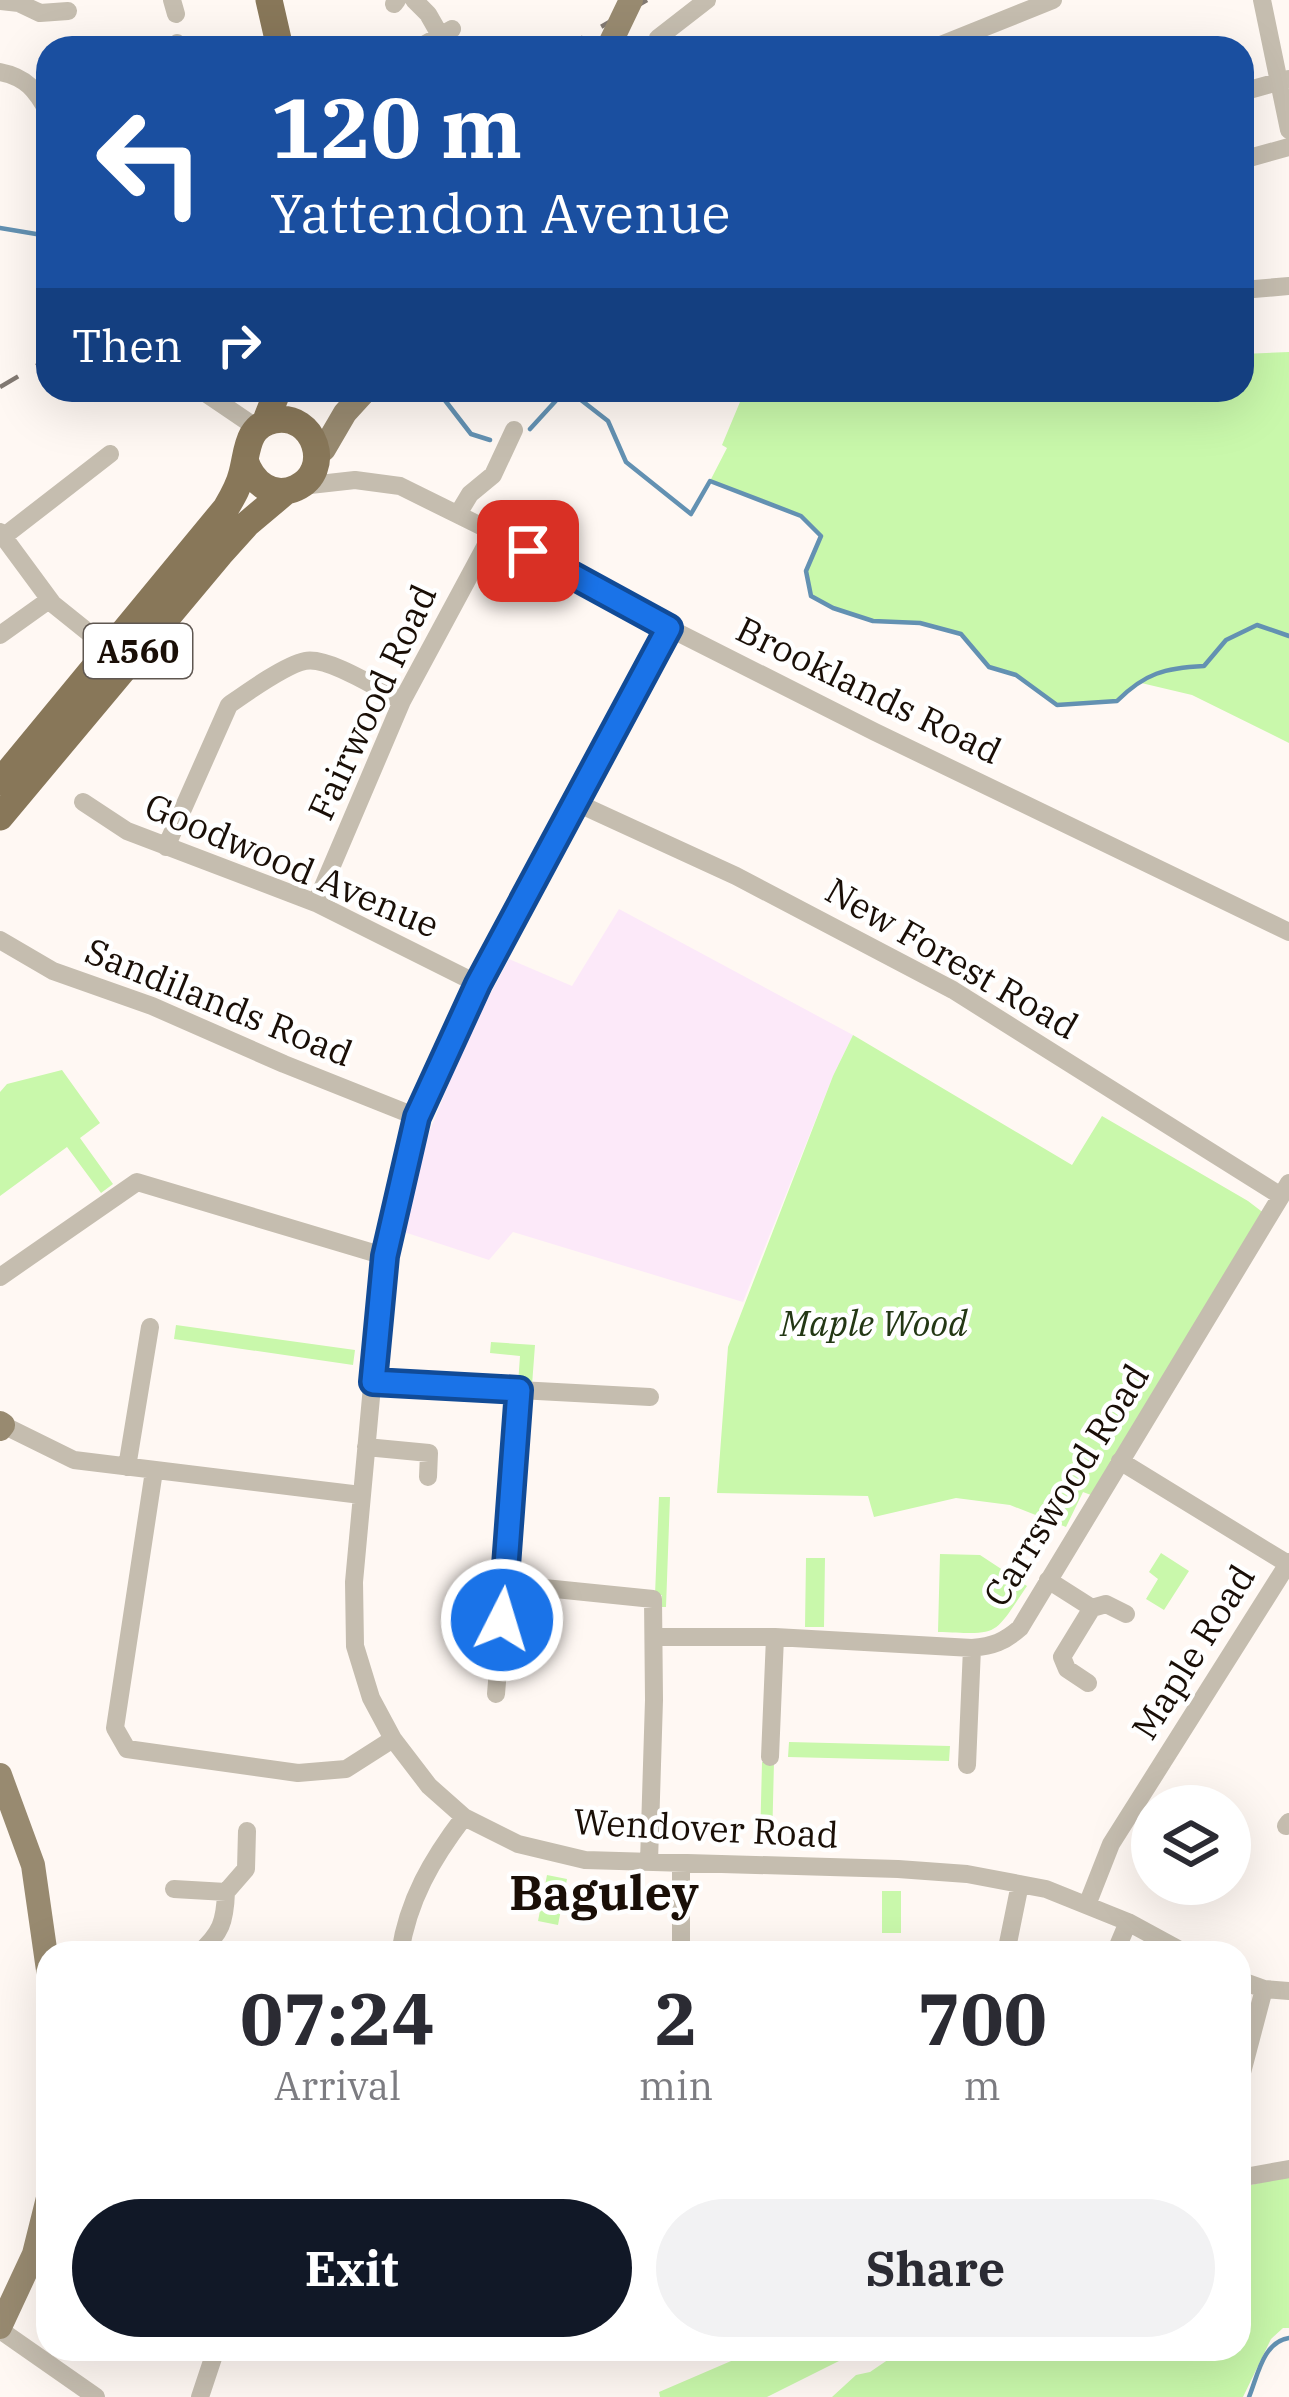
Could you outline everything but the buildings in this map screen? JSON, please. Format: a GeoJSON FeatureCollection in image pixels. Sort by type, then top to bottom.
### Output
{"type":"FeatureCollection","features":[{"type":"Feature","properties":{"kind":"highway"},"geometry":{"type":"LineString","coordinates":[[269,0],[277,36]]}},
{"type":"Feature","properties":{"kind":"highway","name":"A560"},"geometry":{"type":"LineString","coordinates":[[0,818],[226,508],[240,480],[246,446],[272,402]]}},
{"type":"Feature","properties":{"kind":"highway"},"geometry":{"type":"LineString","coordinates":[[299,402],[308,436]]}},
{"type":"Feature","properties":{"kind":"highway"},"geometry":{"type":"LineString","coordinates":[[261,426],[279,419],[308,436]]}},
{"type":"Feature","properties":{"kind":"highway","name":"A560"},"geometry":{"type":"LineString","coordinates":[[0,782],[247,524],[314,471],[308,436]]}},
{"type":"Feature","properties":{"kind":"highway"},"geometry":{"type":"LineString","coordinates":[[245,460],[250,475],[262,486],[293,489]]}},
{"type":"Feature","properties":{"kind":"main road"},"geometry":{"type":"LineString","coordinates":[[614,36],[631,0]]}},
{"type":"Feature","properties":{"kind":"main road"},"geometry":{"type":"LineString","coordinates":[[308,436],[355,402]]}},
{"type":"Feature","properties":{"kind":"main road"},"geometry":{"type":"LineString","coordinates":[[2,1785],[33,1864],[44,1941]]}},
{"type":"Feature","properties":{"kind":"main road"},"geometry":{"type":"LineString","coordinates":[[0,2328],[36,2246]]}},
{"type":"Feature","properties":{"kind":"street"},"geometry":{"type":"LineString","coordinates":[[667,36],[707,0]]}},
{"type":"Feature","properties":{"kind":"street"},"geometry":{"type":"LineString","coordinates":[[962,36],[1053,0]]}},
{"type":"Feature","properties":{"kind":"street"},"geometry":{"type":"LineString","coordinates":[[1262,0],[1284,80],[1289,130]]}},
{"type":"Feature","properties":{"kind":"street"},"geometry":{"type":"LineString","coordinates":[[0,1],[20,3],[40,13],[56,8]]}},
{"type":"Feature","properties":{"kind":"street"},"geometry":{"type":"LineString","coordinates":[[402,1],[428,14],[446,32],[439,36]]}},
{"type":"Feature","properties":{"kind":"street"},"geometry":{"type":"LineString","coordinates":[[0,72],[30,85],[36,94]]}},
{"type":"Feature","properties":{"kind":"street"},"geometry":{"type":"LineString","coordinates":[[1254,89],[1284,80]]}},
{"type":"Feature","properties":{"kind":"street"},"geometry":{"type":"LineString","coordinates":[[1254,157],[1289,147]]}},
{"type":"Feature","properties":{"kind":"street"},"geometry":{"type":"LineString","coordinates":[[1254,289],[1289,286]]}},
{"type":"Feature","properties":{"kind":"street"},"geometry":{"type":"LineString","coordinates":[[221,402],[261,426]]}},
{"type":"Feature","properties":{"kind":"street"},"geometry":{"type":"LineString","coordinates":[[458,514],[470,494],[494,475],[514,430]]}},
{"type":"Feature","properties":{"kind":"street","name":"Brooklands Road"},"geometry":{"type":"LineString","coordinates":[[308,436],[336,470],[356,480]]}},
{"type":"Feature","properties":{"kind":"street"},"geometry":{"type":"LineString","coordinates":[[110,454],[2,535],[50,600],[119,657]]}},
{"type":"Feature","properties":{"kind":"street","name":"Brooklands Road"},"geometry":{"type":"LineString","coordinates":[[293,489],[356,480],[396,484],[874,732],[1289,932]]}},
{"type":"Feature","properties":{"kind":"street","name":"Fairwood Road"},"geometry":{"type":"LineString","coordinates":[[316,903],[402,701],[493,532]]}},
{"type":"Feature","properties":{"kind":"street"},"geometry":{"type":"LineString","coordinates":[[0,635],[50,600]]}},
{"type":"Feature","properties":{"kind":"street","name":"Wendover Road"},"geometry":{"type":"LineString","coordinates":[[669,628],[478,984],[417,1117],[385,1256],[354,1582],[355,1646],[371,1697],[393,1739],[429,1786],[464,1817],[518,1844],[585,1860],[967,1874],[1046,1889],[1163,1941]]}},
{"type":"Feature","properties":{"kind":"street"},"geometry":{"type":"LineString","coordinates":[[166,847],[229,705],[249,691],[306,660],[329,664],[402,701]]}},
{"type":"Feature","properties":{"kind":"street","name":"Goodwood Avenue"},"geometry":{"type":"LineString","coordinates":[[83,802],[127,831],[316,903],[478,984]]}},
{"type":"Feature","properties":{"kind":"street","name":"New Forest Road"},"geometry":{"type":"LineString","coordinates":[[577,802],[736,876],[953,989],[1285,1190]]}},
{"type":"Feature","properties":{"kind":"street","name":"Sandilands Road"},"geometry":{"type":"LineString","coordinates":[[0,940],[53,971],[152,1006],[417,1117]]}},
{"type":"Feature","properties":{"kind":"street"},"geometry":{"type":"LineString","coordinates":[[0,1277],[137,1182],[385,1256]]}},
{"type":"Feature","properties":{"kind":"street","name":"Carrswood Road"},"geometry":{"type":"LineString","coordinates":[[654,1637],[776,1636],[972,1648],[995,1646],[1008,1639],[1020,1628],[1285,1190]]}},
{"type":"Feature","properties":{"kind":"street"},"geometry":{"type":"LineString","coordinates":[[128,1467],[150,1328]]}},
{"type":"Feature","properties":{"kind":"street"},"geometry":{"type":"LineString","coordinates":[[373,1382],[650,1397]]}},
{"type":"Feature","properties":{"kind":"street"},"geometry":{"type":"LineString","coordinates":[[496,1694],[519,1390]]}},
{"type":"Feature","properties":{"kind":"street"},"geometry":{"type":"LineString","coordinates":[[1,1426],[74,1460],[361,1495]]}},
{"type":"Feature","properties":{"kind":"street"},"geometry":{"type":"LineString","coordinates":[[366,1447],[429,1453],[428,1477]]}},
{"type":"Feature","properties":{"kind":"street"},"geometry":{"type":"LineString","coordinates":[[1120,1460],[1288,1563]]}},
{"type":"Feature","properties":{"kind":"street"},"geometry":{"type":"LineString","coordinates":[[154,1471],[115,1729],[127,1749],[298,1773],[346,1769],[393,1739]]}},
{"type":"Feature","properties":{"kind":"street","name":"Maple Road"},"geometry":{"type":"LineString","coordinates":[[1088,1905],[1111,1844],[1288,1563]]}},
{"type":"Feature","properties":{"kind":"street"},"geometry":{"type":"LineString","coordinates":[[1048,1580],[1092,1608]]}},
{"type":"Feature","properties":{"kind":"street"},"geometry":{"type":"LineString","coordinates":[[505,1584],[653,1599],[650,1862]]}},
{"type":"Feature","properties":{"kind":"street"},"geometry":{"type":"LineString","coordinates":[[1088,1683],[1067,1669],[1062,1657],[1092,1608],[1106,1604],[1126,1614]]}},
{"type":"Feature","properties":{"kind":"street"},"geometry":{"type":"LineString","coordinates":[[770,1757],[776,1636]]}},
{"type":"Feature","properties":{"kind":"street"},"geometry":{"type":"LineString","coordinates":[[967,1765],[972,1648]]}},
{"type":"Feature","properties":{"kind":"street"},"geometry":{"type":"LineString","coordinates":[[403,1941],[412,1902],[434,1856],[464,1817]]}},
{"type":"Feature","properties":{"kind":"street"},"geometry":{"type":"LineString","coordinates":[[212,1941],[225,1912],[226,1892],[245,1869],[247,1832]]}},
{"type":"Feature","properties":{"kind":"street"},"geometry":{"type":"LineString","coordinates":[[681,1864],[681,1941]]}},
{"type":"Feature","properties":{"kind":"street"},"geometry":{"type":"LineString","coordinates":[[1008,1941],[1020,1884]]}},
{"type":"Feature","properties":{"kind":"street"},"geometry":{"type":"LineString","coordinates":[[174,1889],[226,1892]]}},
{"type":"Feature","properties":{"kind":"street"},"geometry":{"type":"LineString","coordinates":[[1120,1941],[1127,1922]]}},
{"type":"Feature","properties":{"kind":"street"},"geometry":{"type":"LineString","coordinates":[[1251,1984],[1289,1991]]}},
{"type":"Feature","properties":{"kind":"street"},"geometry":{"type":"LineString","coordinates":[[1251,2038],[1264,1989]]}},
{"type":"Feature","properties":{"kind":"street"},"geometry":{"type":"LineString","coordinates":[[1251,2176],[1289,2169]]}},
{"type":"Feature","properties":{"kind":"street"},"geometry":{"type":"LineString","coordinates":[[0,2328],[36,2354]]}},
{"type":"Feature","properties":{"kind":"street"},"geometry":{"type":"LineString","coordinates":[[46,2361],[96,2397]]}},
{"type":"Feature","properties":{"kind":"street"},"geometry":{"type":"LineString","coordinates":[[200,2397],[212,2361]]}},
{"type":"Feature","properties":{"kind":"shaded area"},"geometry":{"type":"Polygon","coordinates":[[[619,909],[853,1035],[743,1302],[513,1232],[489,1260],[398,1230],[466,1040],[509,959],[572,986],[619,909]]]}},
{"type":"Feature","properties":{"kind":"green space"},"geometry":{"type":"Polygon","coordinates":[[[1289,352],[1289,743],[1192,695],[1137,682],[1117,701],[1057,705],[1016,675],[989,667],[960,634],[920,623],[873,621],[833,608],[811,596],[806,571],[821,535],[801,516],[710,481],[727,448],[722,445],[740,402],[1254,402],[1254,353],[1289,352]]]}},
{"type":"Feature","properties":{"kind":"green space","name":"Maple Wood"},"geometry":{"type":"Polygon","coordinates":[[[853,1035],[1072,1165],[1102,1116],[1265,1214],[1091,1495],[1083,1492],[1066,1527],[1010,1505],[956,1498],[874,1517],[868,1496],[717,1493],[728,1347],[853,1035]]]}},
{"type":"Feature","properties":{"kind":"green space"},"geometry":{"type":"Polygon","coordinates":[[[62,1070],[100,1123],[80,1138],[113,1184],[101,1193],[67,1147],[0,1196],[0,1092],[7,1084],[62,1070]]]}},
{"type":"Feature","properties":{"kind":"green space"},"geometry":{"type":"Polygon","coordinates":[[[176,1325],[355,1350],[353,1365],[174,1339],[176,1325]]]}},
{"type":"Feature","properties":{"kind":"green space"},"geometry":{"type":"Polygon","coordinates":[[[491,1342],[535,1345],[532,1385],[518,1384],[520,1356],[490,1353],[491,1342]]]}},
{"type":"Feature","properties":{"kind":"green space"},"geometry":{"type":"Polygon","coordinates":[[[659,1497],[670,1497],[666,1607],[662,1607],[662,1595],[655,1595],[659,1497]]]}},
{"type":"Feature","properties":{"kind":"green space"},"geometry":{"type":"Polygon","coordinates":[[[1161,1553],[1189,1571],[1164,1610],[1146,1599],[1158,1579],[1149,1572],[1161,1553]]]}},
{"type":"Feature","properties":{"kind":"green space"},"geometry":{"type":"Polygon","coordinates":[[[940,1554],[980,1555],[1027,1586],[993,1629],[938,1632],[940,1554]]]}},
{"type":"Feature","properties":{"kind":"green space"},"geometry":{"type":"Polygon","coordinates":[[[806,1558],[825,1558],[824,1627],[805,1627],[806,1558]]]}},
{"type":"Feature","properties":{"kind":"green space"},"geometry":{"type":"Polygon","coordinates":[[[789,1742],[950,1746],[949,1761],[788,1757],[789,1742]]]}},
{"type":"Feature","properties":{"kind":"green space"},"geometry":{"type":"Polygon","coordinates":[[[762,1762],[774,1762],[772,1843],[760,1843],[762,1762]]]}},
{"type":"Feature","properties":{"kind":"green space"},"geometry":{"type":"Polygon","coordinates":[[[547,1875],[567,1879],[558,1925],[538,1921],[547,1875]]]}},
{"type":"Feature","properties":{"kind":"green space"},"geometry":{"type":"Polygon","coordinates":[[[882,1891],[901,1891],[901,1933],[882,1933],[882,1891]]]}},
{"type":"Feature","properties":{"kind":"green space"},"geometry":{"type":"Polygon","coordinates":[[[1289,2176],[1289,2328],[1271,2339],[1243,2397],[832,2397],[856,2375],[886,2361],[1251,2361],[1251,2185],[1289,2176]]]}},
{"type":"Feature","properties":{"kind":"green space"},"geometry":{"type":"Polygon","coordinates":[[[731,2361],[839,2361],[767,2397],[660,2397],[659,2392],[731,2361]]]}},
{"type":"Feature","properties":{"kind":"waterway"},"geometry":{"type":"LineString","coordinates":[[0,228],[36,234]]}},
{"type":"Feature","properties":{"kind":"waterway"},"geometry":{"type":"LineString","coordinates":[[446,402],[471,434],[490,440]]}},
{"type":"Feature","properties":{"kind":"waterway"},"geometry":{"type":"LineString","coordinates":[[530,429],[555,402]]}},
{"type":"Feature","properties":{"kind":"waterway"},"geometry":{"type":"LineString","coordinates":[[584,402],[608,421],[626,462],[691,514],[710,481],[801,516],[821,536],[806,571],[811,596],[873,621],[920,623],[961,634],[989,667],[1016,675],[1057,705],[1117,701],[1156,674],[1204,666],[1226,640],[1257,625],[1289,636]]}},
{"type":"Feature","properties":{"kind":"waterway"},"geometry":{"type":"LineString","coordinates":[[1249,2397],[1267,2353],[1289,2338]]}},
{"type":"Feature","properties":{"kind":"railway"},"geometry":{"type":"LineString","coordinates":[[586,36],[647,0]]}},
{"type":"Feature","properties":{"kind":"railway"},"geometry":{"type":"LineString","coordinates":[[0,387],[36,366]]}},
{"type":"Feature","properties":{"kind":"district","name":"Baguley"},"geometry":{"type":"Point","coordinates":[604,1893]}},
{"type":"Feature","properties":{"kind":"route"},"geometry":{"type":"LineString","coordinates":[[502,1620],[519,1390],[373,1382],[385,1256],[417,1117],[478,984],[669,628],[528,551]]}}]}
